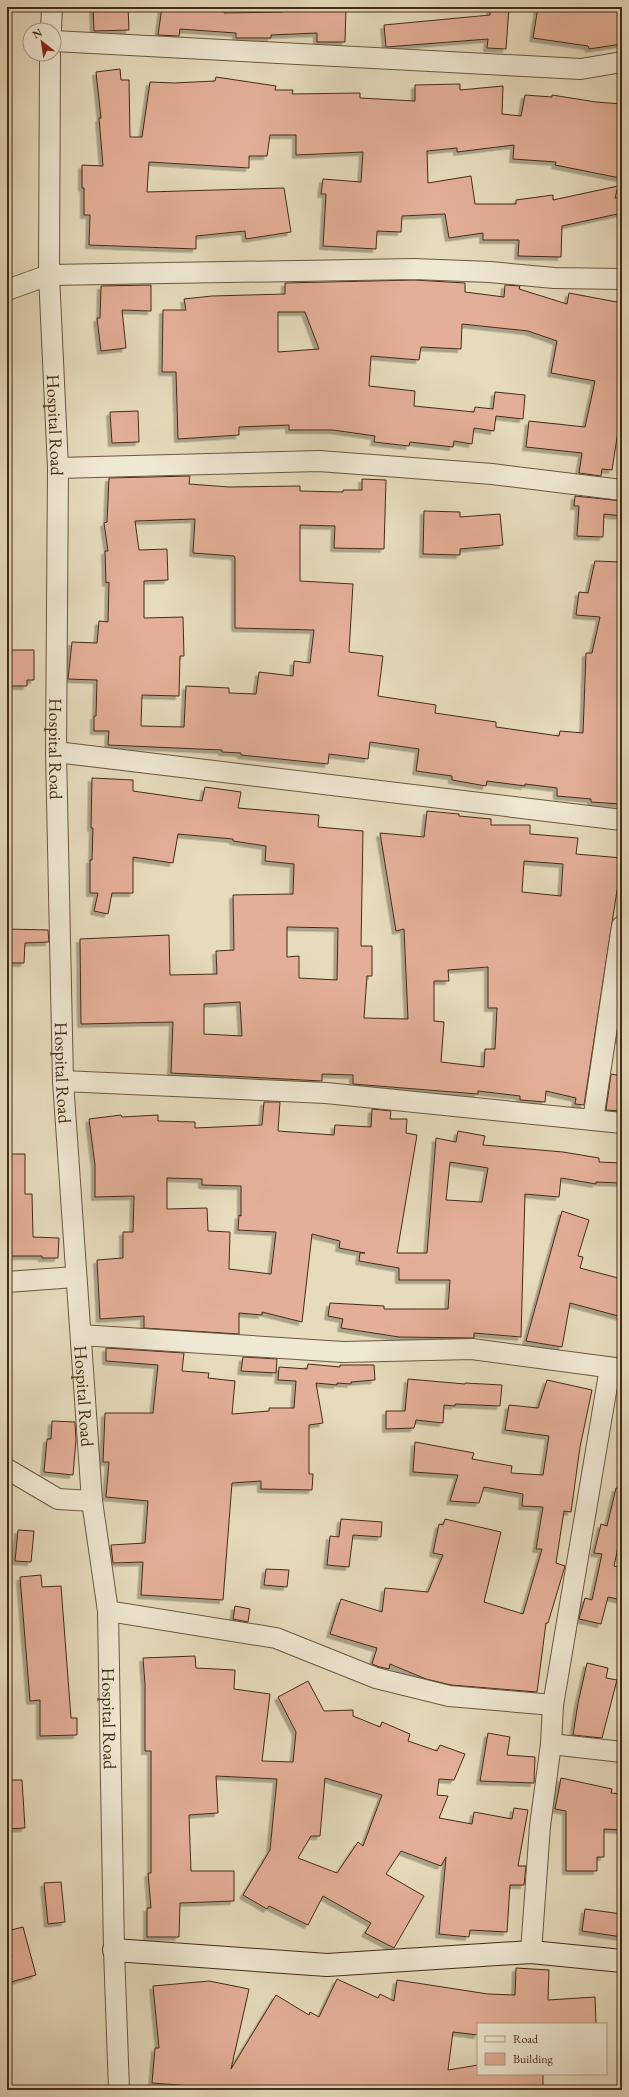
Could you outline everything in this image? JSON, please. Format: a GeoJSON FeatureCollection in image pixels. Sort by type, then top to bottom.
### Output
{"type":"FeatureCollection","features":[{"type":"Feature","properties":{"kind":"street"},"geometry":{"type":"LineString","coordinates":[[51,22],[52,7]]}},
{"type":"Feature","properties":{"kind":"street"},"geometry":{"type":"LineString","coordinates":[[62,41],[581,69],[622,62]]}},
{"type":"Feature","properties":{"kind":"street","name":"Hospital Road"},"geometry":{"type":"LineString","coordinates":[[50,62],[49,275],[58,468],[56,752],[63,1081],[75,1277],[81,1334],[92,1501],[108,1611],[114,1950],[119,2090]]}},
{"type":"Feature","properties":{"kind":"street"},"geometry":{"type":"LineString","coordinates":[[7,290],[49,275],[414,269],[490,272],[554,278],[622,279]]}},
{"type":"Feature","properties":{"kind":"street"},"geometry":{"type":"LineString","coordinates":[[58,468],[319,461],[492,474],[622,490]]}},
{"type":"Feature","properties":{"kind":"street"},"geometry":{"type":"LineString","coordinates":[[56,752],[622,820]]}},
{"type":"Feature","properties":{"kind":"street"},"geometry":{"type":"LineString","coordinates":[[593,1120],[622,926]]}},
{"type":"Feature","properties":{"kind":"street"},"geometry":{"type":"LineString","coordinates":[[63,1081],[326,1093],[622,1123]]}},
{"type":"Feature","properties":{"kind":"street"},"geometry":{"type":"LineString","coordinates":[[7,1282],[75,1277]]}},
{"type":"Feature","properties":{"kind":"street"},"geometry":{"type":"LineString","coordinates":[[81,1334],[343,1352],[472,1349],[616,1368],[553,1705],[551,1744],[540,1826],[531,1952]]}},
{"type":"Feature","properties":{"kind":"street"},"geometry":{"type":"LineString","coordinates":[[7,1469],[58,1499],[92,1501]]}},
{"type":"Feature","properties":{"kind":"street"},"geometry":{"type":"LineString","coordinates":[[108,1611],[276,1638],[376,1678],[449,1696],[553,1705]]}},
{"type":"Feature","properties":{"kind":"street"},"geometry":{"type":"LineString","coordinates":[[551,1744],[622,1752]]}},
{"type":"Feature","properties":{"kind":"street"},"geometry":{"type":"LineString","coordinates":[[114,1950],[327,1965],[531,1952],[622,1961]]}},
{"type":"Feature","properties":{"kind":"building"},"geometry":{"type":"Polygon","coordinates":[[[93,7],[128,7],[129,30],[94,31],[93,7]]]}},
{"type":"Feature","properties":{"kind":"building"},"geometry":{"type":"Polygon","coordinates":[[[162,7],[224,7],[224,13],[283,12],[282,7],[346,7],[345,42],[317,42],[317,33],[271,35],[271,38],[236,38],[236,33],[180,29],[179,36],[158,35],[162,7]]]}},
{"type":"Feature","properties":{"kind":"building"},"geometry":{"type":"Polygon","coordinates":[[[490,7],[509,7],[506,49],[487,48],[488,39],[386,47],[384,25],[490,15],[490,7]]]}},
{"type":"Feature","properties":{"kind":"building"},"geometry":{"type":"Polygon","coordinates":[[[538,7],[622,7],[622,44],[589,49],[588,46],[533,38],[538,7]]]}},
{"type":"Feature","properties":{"kind":"building"},"geometry":{"type":"Polygon","coordinates":[[[120,69],[121,80],[129,80],[130,137],[142,137],[150,82],[174,83],[215,81],[216,77],[276,86],[275,90],[293,90],[292,94],[360,93],[360,98],[415,101],[415,85],[460,84],[460,90],[503,86],[502,114],[521,116],[525,95],[552,97],[552,95],[596,102],[622,104],[622,169],[620,178],[555,165],[556,162],[513,159],[514,145],[457,152],[457,148],[427,151],[428,183],[471,176],[475,204],[516,204],[516,200],[553,195],[553,200],[618,186],[615,198],[622,197],[622,213],[562,226],[561,257],[518,256],[519,240],[483,240],[483,233],[449,238],[445,214],[402,216],[401,232],[377,231],[376,249],[323,246],[326,194],[321,194],[323,179],[361,182],[363,152],[296,155],[296,135],[270,135],[267,156],[249,156],[249,168],[149,162],[147,192],[284,188],[291,232],[246,239],[245,231],[196,236],[196,249],[89,245],[90,215],[84,215],[82,165],[103,166],[99,118],[101,118],[96,72],[120,69]]]}},
{"type":"Feature","properties":{"kind":"building"},"geometry":{"type":"Polygon","coordinates":[[[414,280],[465,283],[465,292],[504,297],[505,285],[520,286],[519,289],[567,304],[569,293],[622,303],[622,418],[620,418],[612,470],[602,469],[601,476],[579,473],[582,453],[526,447],[529,421],[585,427],[595,381],[551,373],[557,341],[528,331],[462,324],[461,349],[421,347],[419,360],[371,356],[369,386],[415,391],[414,406],[474,412],[475,407],[493,409],[495,392],[525,395],[523,419],[496,416],[494,431],[474,428],[472,444],[454,441],[453,447],[410,442],[409,446],[374,442],[375,436],[333,430],[289,430],[289,425],[239,427],[239,435],[178,439],[176,372],[162,372],[163,310],[186,310],[184,299],[212,296],[285,294],[285,283],[414,280]],[[278,312],[278,352],[319,349],[305,312],[278,312]]]}},
{"type":"Feature","properties":{"kind":"building"},"geometry":{"type":"Polygon","coordinates":[[[151,285],[151,311],[122,310],[126,348],[101,351],[97,318],[100,318],[101,286],[151,285]]]}},
{"type":"Feature","properties":{"kind":"building"},"geometry":{"type":"Polygon","coordinates":[[[138,411],[139,442],[112,443],[110,412],[138,411]]]}},
{"type":"Feature","properties":{"kind":"building"},"geometry":{"type":"Polygon","coordinates":[[[190,476],[189,484],[229,487],[300,486],[300,491],[343,492],[343,490],[362,490],[362,479],[386,480],[384,549],[334,548],[335,526],[300,525],[300,581],[353,584],[349,652],[383,656],[378,696],[436,705],[435,713],[496,722],[496,727],[559,736],[560,731],[583,733],[586,653],[592,653],[600,617],[576,615],[579,592],[588,593],[595,561],[622,562],[622,643],[619,695],[622,695],[621,804],[591,802],[591,799],[557,796],[557,788],[487,781],[486,786],[452,780],[452,776],[416,771],[419,749],[370,742],[368,759],[329,754],[328,764],[241,755],[241,753],[222,752],[222,750],[108,745],[109,731],[94,731],[97,680],[68,679],[72,642],[97,643],[99,621],[108,622],[109,582],[106,583],[105,551],[108,551],[104,523],[107,522],[109,478],[190,476]],[[195,519],[135,521],[139,550],[167,549],[168,580],[144,581],[144,618],[183,617],[184,656],[180,656],[179,696],[142,695],[141,726],[184,727],[186,686],[229,688],[229,693],[256,694],[259,672],[293,676],[294,661],[310,663],[314,630],[235,628],[234,556],[193,553],[195,519]]]}},
{"type":"Feature","properties":{"kind":"building"},"geometry":{"type":"Polygon","coordinates":[[[575,496],[622,501],[622,516],[604,514],[603,537],[577,536],[579,506],[574,506],[575,496]]]}},
{"type":"Feature","properties":{"kind":"building"},"geometry":{"type":"Polygon","coordinates":[[[424,511],[460,512],[460,517],[500,514],[503,545],[460,549],[460,555],[423,554],[424,511]]]}},
{"type":"Feature","properties":{"kind":"building"},"geometry":{"type":"Polygon","coordinates":[[[7,650],[34,650],[34,680],[27,680],[27,686],[11,686],[11,684],[7,684],[7,650]]]}},
{"type":"Feature","properties":{"kind":"building"},"geometry":{"type":"Polygon","coordinates":[[[92,778],[133,780],[133,791],[202,801],[205,787],[241,792],[238,808],[319,815],[318,827],[363,831],[361,946],[372,946],[372,976],[367,976],[364,1018],[408,1019],[404,929],[396,931],[380,833],[424,837],[427,811],[459,814],[459,816],[491,819],[491,825],[530,825],[530,834],[578,838],[576,854],[622,858],[584,1105],[575,1104],[576,1098],[546,1091],[545,1102],[520,1100],[520,1096],[478,1091],[478,1094],[353,1084],[353,1075],[322,1074],[322,1081],[171,1073],[173,1022],[81,1024],[80,939],[169,935],[170,975],[217,974],[216,951],[234,950],[233,895],[293,894],[294,864],[265,861],[266,846],[233,841],[233,839],[178,834],[173,863],[133,857],[133,893],[112,893],[108,914],[94,911],[98,893],[90,893],[90,860],[92,860],[93,828],[91,828],[92,778]],[[524,861],[522,892],[561,896],[563,864],[524,861]],[[287,927],[287,957],[299,956],[299,978],[337,980],[338,928],[287,927]],[[488,967],[448,970],[449,981],[434,981],[434,1021],[444,1022],[441,1062],[484,1067],[485,1049],[495,1049],[497,1008],[488,1008],[488,967]],[[240,1002],[204,1004],[204,1034],[242,1036],[240,1002]]]}},
{"type":"Feature","properties":{"kind":"building"},"geometry":{"type":"Polygon","coordinates":[[[7,929],[48,930],[49,942],[25,943],[24,963],[7,963],[7,929]]]}},
{"type":"Feature","properties":{"kind":"building"},"geometry":{"type":"Polygon","coordinates":[[[620,1016],[622,1017],[622,1040],[617,1039],[620,1016]]]}},
{"type":"Feature","properties":{"kind":"building"},"geometry":{"type":"Polygon","coordinates":[[[611,1074],[622,1076],[622,1111],[606,1110],[611,1074]]]}},
{"type":"Feature","properties":{"kind":"building"},"geometry":{"type":"Polygon","coordinates":[[[264,1102],[280,1102],[278,1131],[334,1135],[335,1125],[371,1127],[372,1109],[391,1111],[390,1119],[407,1119],[406,1133],[417,1135],[397,1253],[427,1253],[436,1138],[456,1142],[458,1131],[485,1136],[483,1145],[563,1152],[599,1158],[599,1162],[622,1163],[622,1183],[596,1182],[596,1184],[561,1178],[559,1197],[525,1194],[521,1337],[474,1333],[474,1338],[399,1337],[341,1328],[343,1319],[328,1316],[330,1303],[384,1306],[384,1309],[448,1309],[450,1280],[399,1280],[399,1268],[359,1261],[360,1253],[365,1253],[339,1248],[340,1241],[312,1234],[302,1322],[262,1312],[262,1315],[239,1313],[239,1334],[144,1328],[144,1316],[100,1319],[97,1260],[123,1258],[123,1232],[133,1232],[134,1196],[95,1197],[95,1165],[89,1119],[121,1115],[122,1117],[158,1115],[158,1121],[195,1122],[195,1128],[262,1125],[264,1102]],[[450,1162],[446,1200],[482,1202],[488,1168],[450,1162]],[[167,1178],[167,1209],[207,1208],[208,1231],[230,1232],[229,1269],[271,1274],[276,1232],[238,1230],[239,1215],[241,1216],[241,1186],[202,1185],[202,1179],[167,1178]]]}},
{"type":"Feature","properties":{"kind":"building"},"geometry":{"type":"Polygon","coordinates":[[[7,1154],[25,1154],[25,1194],[32,1194],[33,1237],[59,1238],[58,1258],[42,1258],[42,1256],[7,1256],[7,1154]]]}},
{"type":"Feature","properties":{"kind":"building"},"geometry":{"type":"Polygon","coordinates":[[[562,1211],[589,1220],[578,1256],[583,1257],[580,1268],[622,1279],[622,1317],[570,1303],[562,1347],[526,1341],[562,1211]]]}},
{"type":"Feature","properties":{"kind":"building"},"geometry":{"type":"Polygon","coordinates":[[[106,1348],[184,1353],[182,1371],[209,1373],[208,1378],[235,1381],[232,1414],[269,1411],[269,1408],[294,1408],[296,1381],[278,1380],[279,1367],[307,1369],[308,1364],[340,1367],[340,1365],[374,1365],[375,1380],[351,1382],[351,1384],[337,1383],[337,1385],[316,1383],[323,1423],[309,1425],[309,1474],[313,1474],[312,1490],[261,1489],[261,1481],[232,1483],[223,1600],[141,1595],[143,1562],[113,1563],[111,1545],[145,1543],[148,1501],[106,1497],[109,1462],[103,1462],[105,1413],[153,1413],[158,1365],[106,1361],[106,1348]]]}},
{"type":"Feature","properties":{"kind":"building"},"geometry":{"type":"Polygon","coordinates":[[[243,1357],[277,1359],[276,1373],[241,1371],[243,1357]]]}},
{"type":"Feature","properties":{"kind":"building"},"geometry":{"type":"Polygon","coordinates":[[[408,1379],[465,1384],[502,1385],[500,1406],[444,1405],[443,1423],[416,1420],[414,1428],[386,1429],[386,1411],[405,1411],[408,1379]]]}},
{"type":"Feature","properties":{"kind":"building"},"geometry":{"type":"Polygon","coordinates":[[[547,1380],[592,1390],[580,1447],[571,1512],[564,1511],[556,1563],[565,1566],[548,1623],[546,1623],[537,1692],[451,1685],[426,1679],[390,1664],[389,1669],[380,1667],[372,1664],[377,1648],[330,1634],[341,1599],[382,1612],[385,1588],[428,1592],[443,1555],[433,1553],[439,1524],[443,1525],[445,1519],[501,1532],[484,1602],[523,1614],[542,1549],[536,1549],[543,1507],[522,1506],[523,1494],[484,1487],[479,1503],[450,1501],[458,1475],[413,1472],[415,1442],[474,1453],[472,1459],[512,1466],[511,1473],[543,1475],[549,1436],[505,1430],[509,1405],[538,1408],[547,1380]]]}},
{"type":"Feature","properties":{"kind":"building"},"geometry":{"type":"Polygon","coordinates":[[[52,1421],[75,1422],[76,1440],[73,1475],[44,1472],[47,1439],[51,1439],[52,1421]]]}},
{"type":"Feature","properties":{"kind":"building"},"geometry":{"type":"Polygon","coordinates":[[[616,1488],[622,1489],[622,1528],[614,1566],[622,1568],[622,1600],[608,1597],[601,1624],[579,1619],[585,1598],[592,1600],[602,1554],[594,1553],[601,1524],[607,1526],[616,1488]]]}},
{"type":"Feature","properties":{"kind":"building"},"geometry":{"type":"Polygon","coordinates":[[[341,1519],[382,1522],[381,1537],[353,1535],[349,1567],[327,1565],[330,1536],[339,1537],[341,1519]]]}},
{"type":"Feature","properties":{"kind":"building"},"geometry":{"type":"Polygon","coordinates":[[[18,1530],[34,1531],[31,1562],[15,1561],[18,1530]]]}},
{"type":"Feature","properties":{"kind":"building"},"geometry":{"type":"Polygon","coordinates":[[[266,1569],[289,1570],[287,1587],[264,1585],[266,1569]]]}},
{"type":"Feature","properties":{"kind":"building"},"geometry":{"type":"Polygon","coordinates":[[[41,1575],[42,1587],[61,1586],[71,1718],[77,1718],[77,1735],[40,1736],[40,1700],[30,1701],[20,1577],[41,1575]]]}},
{"type":"Feature","properties":{"kind":"building"},"geometry":{"type":"Polygon","coordinates":[[[235,1606],[250,1609],[248,1622],[233,1619],[235,1606]]]}},
{"type":"Feature","properties":{"kind":"building"},"geometry":{"type":"Polygon","coordinates":[[[195,1656],[196,1668],[235,1670],[234,1689],[270,1694],[262,1761],[293,1762],[296,1732],[278,1697],[308,1681],[324,1711],[353,1710],[353,1716],[380,1727],[382,1722],[410,1734],[408,1741],[437,1751],[440,1745],[465,1754],[454,1780],[439,1779],[437,1795],[448,1796],[439,1818],[472,1824],[474,1812],[512,1819],[514,1808],[528,1810],[518,1866],[526,1866],[524,1885],[510,1885],[507,1932],[470,1930],[469,1937],[439,1934],[446,1857],[441,1866],[401,1851],[386,1874],[424,1896],[394,1948],[365,1933],[371,1923],[323,1896],[308,1925],[269,1906],[267,1909],[243,1895],[270,1850],[277,1779],[216,1776],[218,1813],[189,1815],[191,1871],[234,1871],[234,1901],[180,1903],[179,1937],[147,1937],[147,1908],[151,1908],[148,1873],[151,1873],[151,1751],[145,1751],[145,1684],[143,1658],[195,1656]],[[325,1778],[320,1836],[311,1836],[298,1858],[337,1873],[358,1842],[363,1846],[382,1795],[325,1778]]]}},
{"type":"Feature","properties":{"kind":"building"},"geometry":{"type":"Polygon","coordinates":[[[587,1663],[608,1668],[606,1678],[617,1680],[602,1738],[573,1735],[587,1663]]]}},
{"type":"Feature","properties":{"kind":"building"},"geometry":{"type":"Polygon","coordinates":[[[488,1733],[510,1737],[507,1755],[535,1757],[534,1783],[480,1781],[488,1733]]]}},
{"type":"Feature","properties":{"kind":"building"},"geometry":{"type":"Polygon","coordinates":[[[561,1778],[612,1789],[611,1793],[622,1794],[622,1830],[604,1829],[604,1857],[597,1857],[597,1871],[566,1871],[566,1811],[555,1809],[561,1778]]]}},
{"type":"Feature","properties":{"kind":"building"},"geometry":{"type":"Polygon","coordinates":[[[7,1780],[22,1780],[25,1828],[7,1829],[7,1780]]]}},
{"type":"Feature","properties":{"kind":"building"},"geometry":{"type":"Polygon","coordinates":[[[61,1882],[65,1922],[48,1924],[44,1883],[61,1882]]]}},
{"type":"Feature","properties":{"kind":"building"},"geometry":{"type":"Polygon","coordinates":[[[585,1909],[622,1914],[622,1937],[582,1931],[585,1909]]]}},
{"type":"Feature","properties":{"kind":"building"},"geometry":{"type":"Polygon","coordinates":[[[23,1927],[36,1975],[7,1983],[7,1958],[12,1957],[7,1931],[23,1927]]]}},
{"type":"Feature","properties":{"kind":"building"},"geometry":{"type":"Polygon","coordinates":[[[516,1968],[549,1970],[548,2000],[595,1997],[596,2023],[477,2023],[477,2035],[453,2032],[448,2070],[477,2065],[477,2075],[543,2075],[543,2090],[218,2090],[219,2088],[152,2083],[155,2048],[159,2048],[153,1986],[209,1981],[249,1989],[231,2069],[276,1995],[309,2015],[310,2012],[319,2017],[337,1979],[378,1998],[380,1994],[394,2001],[397,1980],[488,1994],[515,1995],[516,1968]]]}}]}
